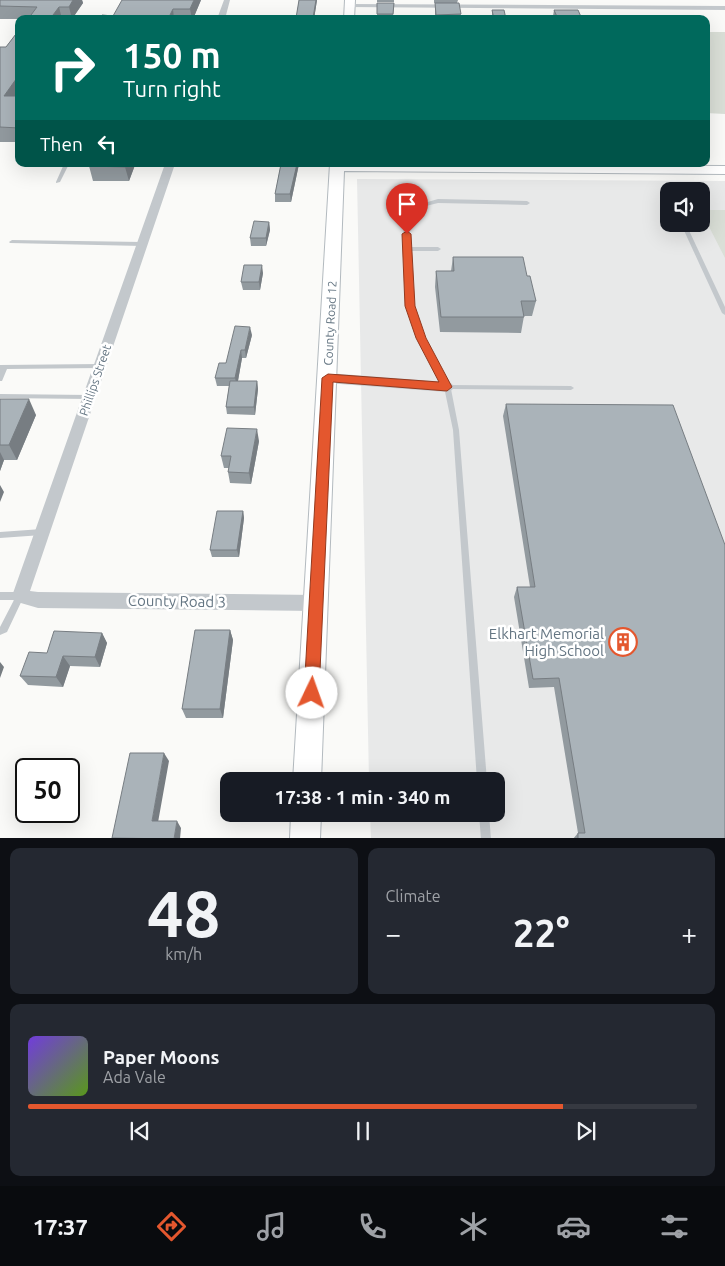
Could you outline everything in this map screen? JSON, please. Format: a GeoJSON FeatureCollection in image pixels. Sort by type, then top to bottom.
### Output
{"type":"FeatureCollection","features":[{"type":"Feature","properties":{"kind":"main road","name":"County Road 12"},"geometry":{"type":"LineString","coordinates":[[307,772],[337,167]]}},
{"type":"Feature","properties":{"kind":"main road"},"geometry":{"type":"LineString","coordinates":[[612,167],[725,170]]}},
{"type":"Feature","properties":{"kind":"main road"},"geometry":{"type":"LineString","coordinates":[[304,838],[305,822]]}},
{"type":"Feature","properties":{"kind":"street"},"geometry":{"type":"LineString","coordinates":[[222,15],[228,0]]}},
{"type":"Feature","properties":{"kind":"street"},"geometry":{"type":"LineString","coordinates":[[350,3],[481,3],[526,10],[611,4],[725,8]]}},
{"type":"Feature","properties":{"kind":"street","name":"Phillips Street"},"geometry":{"type":"LineString","coordinates":[[20,596],[169,167]]}},
{"type":"Feature","properties":{"kind":"street"},"geometry":{"type":"LineString","coordinates":[[328,378],[447,387]]}},
{"type":"Feature","properties":{"kind":"street","name":"County Road 3"},"geometry":{"type":"LineString","coordinates":[[20,596],[38,600],[316,603]]}},
{"type":"Feature","properties":{"kind":"lane"},"geometry":{"type":"LineString","coordinates":[[58,182],[65,167]]}},
{"type":"Feature","properties":{"kind":"lane"},"geometry":{"type":"LineString","coordinates":[[481,772],[456,430],[447,387],[421,338],[410,306],[406,218],[416,206],[438,202],[527,203]]}},
{"type":"Feature","properties":{"kind":"lane"},"geometry":{"type":"LineString","coordinates":[[687,232],[725,313]]}},
{"type":"Feature","properties":{"kind":"lane"},"geometry":{"type":"LineString","coordinates":[[12,242],[142,244]]}},
{"type":"Feature","properties":{"kind":"lane"},"geometry":{"type":"LineString","coordinates":[[408,249],[438,250]]}},
{"type":"Feature","properties":{"kind":"lane"},"geometry":{"type":"LineString","coordinates":[[0,379],[3,367],[100,366]]}},
{"type":"Feature","properties":{"kind":"lane"},"geometry":{"type":"LineString","coordinates":[[447,387],[571,388]]}},
{"type":"Feature","properties":{"kind":"lane"},"geometry":{"type":"LineString","coordinates":[[0,396],[89,397]]}},
{"type":"Feature","properties":{"kind":"lane"},"geometry":{"type":"LineString","coordinates":[[0,534],[42,532]]}},
{"type":"Feature","properties":{"kind":"lane"},"geometry":{"type":"LineString","coordinates":[[0,596],[20,596]]}},
{"type":"Feature","properties":{"kind":"lane","name":"Phillips Street"},"geometry":{"type":"LineString","coordinates":[[0,631],[4,629],[20,596]]}},
{"type":"Feature","properties":{"kind":"lane"},"geometry":{"type":"LineString","coordinates":[[485,822],[486,838]]}},
{"type":"Feature","properties":{"kind":"shaded area"},"geometry":{"type":"Polygon","coordinates":[[[710,32],[725,32],[725,114],[710,113],[710,32]]]}},
{"type":"Feature","properties":{"kind":"shaded area"},"geometry":{"type":"Polygon","coordinates":[[[357,179],[725,181],[725,838],[371,838],[370,822],[505,822],[505,772],[369,772],[357,179]]]}},
{"type":"Feature","properties":{"kind":"shaded area"},"geometry":{"type":"Polygon","coordinates":[[[710,210],[725,210],[725,258],[710,229],[710,210]]]}},
{"type":"Feature","properties":{"kind":"building"},"geometry":{"type":"Polygon","coordinates":[[[0,0],[73,0],[69,7],[59,7],[53,15],[31,15],[37,7],[0,6],[0,0]]]}},
{"type":"Feature","properties":{"kind":"building"},"geometry":{"type":"Polygon","coordinates":[[[122,0],[194,0],[190,9],[173,9],[170,15],[114,15],[122,0]]]}},
{"type":"Feature","properties":{"kind":"building"},"geometry":{"type":"Polygon","coordinates":[[[299,0],[316,0],[314,15],[296,15],[299,0]]]}},
{"type":"Feature","properties":{"kind":"building"},"geometry":{"type":"Polygon","coordinates":[[[377,3],[394,3],[393,14],[377,14],[377,3]]]}},
{"type":"Feature","properties":{"kind":"building"},"geometry":{"type":"Polygon","coordinates":[[[435,3],[459,3],[461,14],[436,15],[435,3]]]}},
{"type":"Feature","properties":{"kind":"building"},"geometry":{"type":"Polygon","coordinates":[[[492,10],[504,10],[505,15],[493,15],[492,10]]]}},
{"type":"Feature","properties":{"kind":"building"},"geometry":{"type":"Polygon","coordinates":[[[554,10],[578,10],[580,15],[556,15],[554,10]]]}},
{"type":"Feature","properties":{"kind":"building"},"geometry":{"type":"Polygon","coordinates":[[[15,35],[15,81],[4,96],[15,96],[15,128],[0,127],[0,47],[6,47],[15,35]]]}},
{"type":"Feature","properties":{"kind":"building"},"geometry":{"type":"Polygon","coordinates":[[[280,167],[296,167],[290,194],[275,194],[280,167]]]}},
{"type":"Feature","properties":{"kind":"building"},"geometry":{"type":"Polygon","coordinates":[[[254,221],[269,222],[266,238],[250,238],[254,221]]]}},
{"type":"Feature","properties":{"kind":"building"},"geometry":{"type":"Polygon","coordinates":[[[453,257],[523,257],[527,276],[530,276],[536,301],[521,301],[524,317],[441,317],[436,271],[454,271],[453,257]]]}},
{"type":"Feature","properties":{"kind":"building"},"geometry":{"type":"Polygon","coordinates":[[[244,265],[262,265],[259,282],[241,282],[244,265]]]}},
{"type":"Feature","properties":{"kind":"building"},"geometry":{"type":"Polygon","coordinates":[[[235,326],[250,327],[245,350],[241,350],[235,378],[215,378],[219,363],[226,363],[235,326]]]}},
{"type":"Feature","properties":{"kind":"building"},"geometry":{"type":"Polygon","coordinates":[[[230,381],[257,381],[254,407],[226,407],[230,381]]]}},
{"type":"Feature","properties":{"kind":"building"},"geometry":{"type":"Polygon","coordinates":[[[0,399],[29,399],[9,445],[0,445],[0,399]]]}},
{"type":"Feature","properties":{"kind":"building","name":"Elkhart Memorial High School"},"geometry":{"type":"Polygon","coordinates":[[[506,404],[673,405],[725,545],[725,838],[578,838],[578,833],[585,833],[559,678],[533,679],[517,587],[535,587],[506,404]]]}},
{"type":"Feature","properties":{"kind":"building"},"geometry":{"type":"Polygon","coordinates":[[[227,428],[257,429],[249,473],[228,472],[231,456],[221,456],[227,428]]]}},
{"type":"Feature","properties":{"kind":"building"},"geometry":{"type":"Polygon","coordinates":[[[217,511],[243,511],[237,550],[210,550],[217,511]]]}},
{"type":"Feature","properties":{"kind":"building"},"geometry":{"type":"Polygon","coordinates":[[[195,630],[230,630],[220,709],[182,709],[195,630]]]}},
{"type":"Feature","properties":{"kind":"building"},"geometry":{"type":"Polygon","coordinates":[[[54,631],[102,633],[95,657],[63,656],[56,677],[20,676],[29,652],[47,653],[54,631]]]}},
{"type":"Feature","properties":{"kind":"building"},"geometry":{"type":"Polygon","coordinates":[[[130,753],[164,753],[152,821],[177,821],[174,838],[112,838],[130,753]]]}},
{"type":"Feature","properties":{"kind":"place","name":"Elkhart Memorial High School"},"geometry":{"type":"Point","coordinates":[623,642]}},
{"type":"Feature","properties":{"kind":"route"},"geometry":{"type":"LineString","coordinates":[[312,693],[328,378],[447,387],[421,338],[410,306],[407,234]]}}]}
